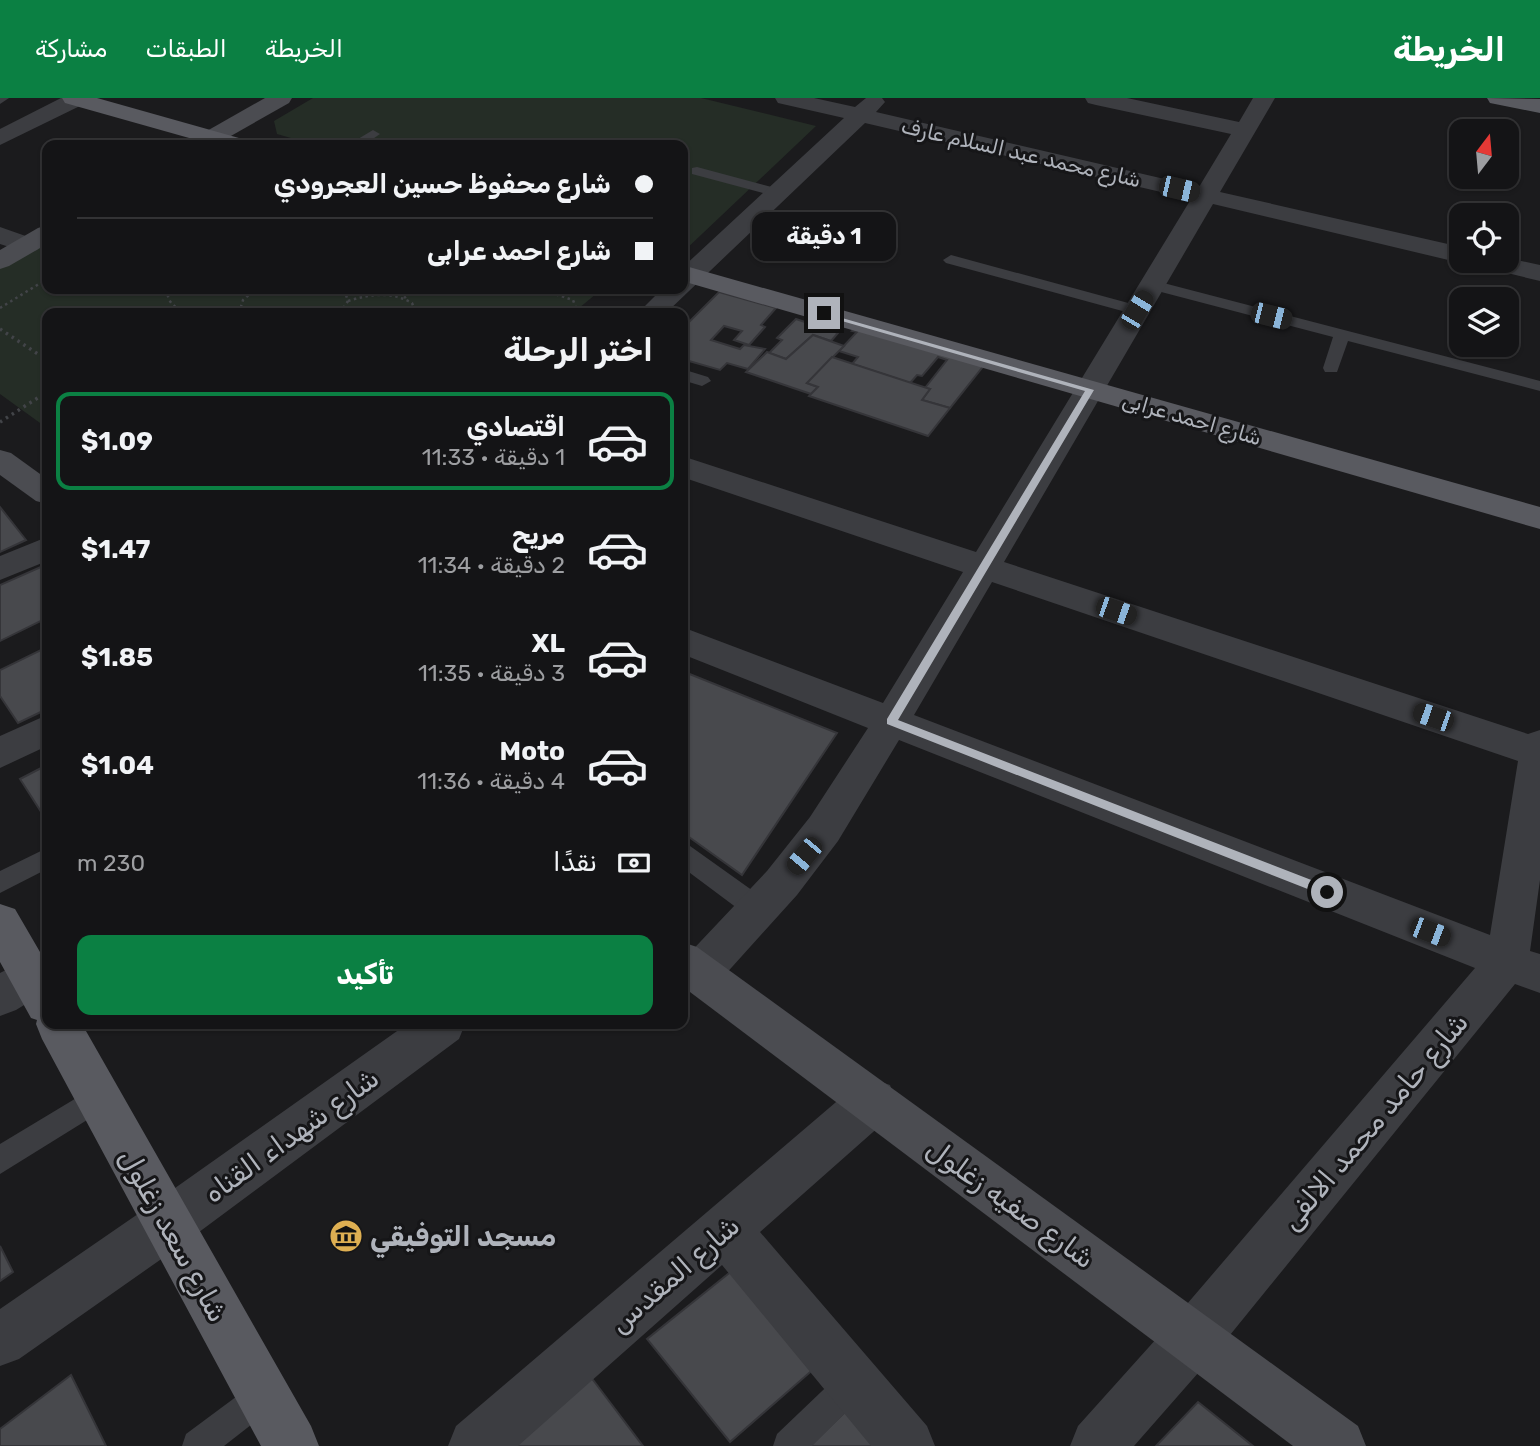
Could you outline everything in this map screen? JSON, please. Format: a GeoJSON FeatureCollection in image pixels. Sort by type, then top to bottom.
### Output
{"type":"FeatureCollection","features":[{"type":"Feature","properties":{"kind":"main road"},"geometry":{"type":"LineString","coordinates":[[1498,98],[1540,106]]}},
{"type":"Feature","properties":{"kind":"main road"},"geometry":{"type":"LineString","coordinates":[[75,99],[200,140]]}},
{"type":"Feature","properties":{"kind":"main road","name":"شارع احمد عرابى"},"geometry":{"type":"LineString","coordinates":[[688,281],[1090,390],[1540,518]]}},
{"type":"Feature","properties":{"kind":"main road"},"geometry":{"type":"LineString","coordinates":[[0,922],[32,986]]}},
{"type":"Feature","properties":{"kind":"main road","name":"شارع سعد زغلول"},"geometry":{"type":"LineString","coordinates":[[61,1029],[291,1446]]}},
{"type":"Feature","properties":{"kind":"street"},"geometry":{"type":"LineString","coordinates":[[209,140],[281,98]]}},
{"type":"Feature","properties":{"kind":"street","name":"شارع محمد عبد السلام عارف"},"geometry":{"type":"LineString","coordinates":[[786,98],[1449,252]]}},
{"type":"Feature","properties":{"kind":"street"},"geometry":{"type":"LineString","coordinates":[[688,275],[878,98]]}},
{"type":"Feature","properties":{"kind":"street"},"geometry":{"type":"LineString","coordinates":[[1096,98],[1245,130]]}},
{"type":"Feature","properties":{"kind":"street"},"geometry":{"type":"LineString","coordinates":[[691,967],[758,909],[824,829],[891,722],[1264,98]]}},
{"type":"Feature","properties":{"kind":"street"},"geometry":{"type":"LineString","coordinates":[[0,138],[75,99]]}},
{"type":"Feature","properties":{"kind":"street"},"geometry":{"type":"LineString","coordinates":[[0,235],[37,239]]}},
{"type":"Feature","properties":{"kind":"street"},"geometry":{"type":"LineString","coordinates":[[0,261],[37,239]]}},
{"type":"Feature","properties":{"kind":"street"},"geometry":{"type":"LineString","coordinates":[[1519,268],[1540,273]]}},
{"type":"Feature","properties":{"kind":"street"},"geometry":{"type":"LineString","coordinates":[[656,308],[669,294]]}},
{"type":"Feature","properties":{"kind":"street"},"geometry":{"type":"LineString","coordinates":[[0,460],[42,490]]}},
{"type":"Feature","properties":{"kind":"street"},"geometry":{"type":"LineString","coordinates":[[688,468],[1540,750],[1523,968],[688,642]]}},
{"type":"Feature","properties":{"kind":"street"},"geometry":{"type":"LineString","coordinates":[[0,569],[42,550]]}},
{"type":"Feature","properties":{"kind":"street"},"geometry":{"type":"LineString","coordinates":[[0,753],[42,732]]}},
{"type":"Feature","properties":{"kind":"street","name":"شارع صفيه زغلول"},"geometry":{"type":"LineString","coordinates":[[691,967],[1338,1446]]}},
{"type":"Feature","properties":{"kind":"street","name":"شارع حامد محمد الالفى"},"geometry":{"type":"LineString","coordinates":[[1098,1446],[1523,968]]}},
{"type":"Feature","properties":{"kind":"street","name":"شارع شهداء القناه"},"geometry":{"type":"LineString","coordinates":[[0,1340],[169,1223],[436,1029]]}},
{"type":"Feature","properties":{"kind":"street","name":"شارع المقدس"},"geometry":{"type":"LineString","coordinates":[[476,1446],[873,1101]]}},
{"type":"Feature","properties":{"kind":"street"},"geometry":{"type":"LineString","coordinates":[[725,1229],[907,1446]]}},
{"type":"Feature","properties":{"kind":"lane"},"geometry":{"type":"LineString","coordinates":[[363,140],[373,134]]}},
{"type":"Feature","properties":{"kind":"lane"},"geometry":{"type":"LineString","coordinates":[[697,171],[778,193]]}},
{"type":"Feature","properties":{"kind":"lane"},"geometry":{"type":"LineString","coordinates":[[951,260],[1342,334],[1540,386]]}},
{"type":"Feature","properties":{"kind":"lane"},"geometry":{"type":"LineString","coordinates":[[1331,368],[1342,334]]}},
{"type":"Feature","properties":{"kind":"lane"},"geometry":{"type":"LineString","coordinates":[[688,376],[702,381]]}},
{"type":"Feature","properties":{"kind":"lane"},"geometry":{"type":"LineString","coordinates":[[688,857],[758,909]]}},
{"type":"Feature","properties":{"kind":"lane"},"geometry":{"type":"LineString","coordinates":[[0,883],[42,861]]}},
{"type":"Feature","properties":{"kind":"lane"},"geometry":{"type":"LineString","coordinates":[[0,1160],[98,1098]]}},
{"type":"Feature","properties":{"kind":"lane"},"geometry":{"type":"LineString","coordinates":[[789,1446],[854,1382]]}},
{"type":"Feature","properties":{"kind":"lane"},"geometry":{"type":"LineString","coordinates":[[198,1446],[263,1396]]}},
{"type":"Feature","properties":{"kind":"path"},"geometry":{"type":"LineString","coordinates":[[0,308],[42,282]]}},
{"type":"Feature","properties":{"kind":"path"},"geometry":{"type":"LineString","coordinates":[[240,308],[243,300],[250,294]]}},
{"type":"Feature","properties":{"kind":"path"},"geometry":{"type":"LineString","coordinates":[[346,294],[348,301]]}},
{"type":"Feature","properties":{"kind":"path"},"geometry":{"type":"LineString","coordinates":[[343,308],[348,301],[383,294],[404,298],[412,303],[414,308]]}},
{"type":"Feature","properties":{"kind":"path"},"geometry":{"type":"LineString","coordinates":[[404,298],[409,294]]}},
{"type":"Feature","properties":{"kind":"path"},"geometry":{"type":"LineString","coordinates":[[554,294],[573,300],[576,308]]}},
{"type":"Feature","properties":{"kind":"path"},"geometry":{"type":"LineString","coordinates":[[0,329],[42,357]]}},
{"type":"Feature","properties":{"kind":"path"},"geometry":{"type":"LineString","coordinates":[[0,422],[42,395]]}},
{"type":"Feature","properties":{"kind":"shaded area"},"geometry":{"type":"Polygon","coordinates":[[[313,98],[701,98],[816,126],[688,247],[688,140],[298,140],[277,134],[274,121],[313,98]]]}},
{"type":"Feature","properties":{"kind":"shaded area"},"geometry":{"type":"Polygon","coordinates":[[[42,229],[42,294],[596,294],[579,308],[42,308],[42,424],[0,394],[0,253],[42,229]]]}},
{"type":"Feature","properties":{"kind":"building"},"geometry":{"type":"Polygon","coordinates":[[[719,292],[776,308],[761,325],[765,327],[749,345],[734,340],[742,331],[724,326],[711,340],[740,349],[744,345],[765,349],[748,369],[727,363],[720,370],[688,361],[688,323],[719,292]]]}},
{"type":"Feature","properties":{"kind":"building"},"geometry":{"type":"Polygon","coordinates":[[[796,319],[838,333],[831,341],[813,335],[786,359],[769,353],[782,340],[777,338],[796,319]]]}},
{"type":"Feature","properties":{"kind":"building"},"geometry":{"type":"Polygon","coordinates":[[[858,325],[985,364],[950,408],[922,400],[930,389],[925,388],[947,360],[938,357],[922,376],[917,375],[910,383],[852,364],[858,357],[839,351],[857,332],[852,331],[858,325]]]}},
{"type":"Feature","properties":{"kind":"building"},"geometry":{"type":"Polygon","coordinates":[[[813,335],[844,346],[807,383],[818,387],[811,394],[746,372],[767,352],[786,359],[813,335]]]}},
{"type":"Feature","properties":{"kind":"building"},"geometry":{"type":"Polygon","coordinates":[[[832,357],[930,389],[922,400],[950,408],[928,436],[809,396],[818,387],[807,383],[832,357]]]}},
{"type":"Feature","properties":{"kind":"building"},"geometry":{"type":"Polygon","coordinates":[[[0,507],[26,540],[0,552],[0,507]]]}},
{"type":"Feature","properties":{"kind":"building"},"geometry":{"type":"Polygon","coordinates":[[[42,566],[42,620],[0,641],[0,585],[42,566]]]}},
{"type":"Feature","properties":{"kind":"building"},"geometry":{"type":"Polygon","coordinates":[[[42,649],[42,711],[18,723],[0,696],[0,670],[42,649]]]}},
{"type":"Feature","properties":{"kind":"building"},"geometry":{"type":"Polygon","coordinates":[[[688,673],[837,733],[742,875],[688,836],[688,673]]]}},
{"type":"Feature","properties":{"kind":"building"},"geometry":{"type":"Polygon","coordinates":[[[42,768],[42,813],[20,779],[42,768]]]}},
{"type":"Feature","properties":{"kind":"building"},"geometry":{"type":"Polygon","coordinates":[[[0,1246],[13,1272],[0,1281],[0,1246]]]}},
{"type":"Feature","properties":{"kind":"building"},"geometry":{"type":"Polygon","coordinates":[[[733,1270],[816,1367],[730,1442],[647,1339],[733,1270]]]}},
{"type":"Feature","properties":{"kind":"building"},"geometry":{"type":"Polygon","coordinates":[[[578,1360],[643,1446],[491,1446],[578,1360]]]}},
{"type":"Feature","properties":{"kind":"building"},"geometry":{"type":"Polygon","coordinates":[[[71,1375],[106,1446],[0,1446],[0,1429],[71,1375]]]}},
{"type":"Feature","properties":{"kind":"building"},"geometry":{"type":"Polygon","coordinates":[[[1198,1402],[1253,1446],[1156,1446],[1198,1402]]]}},
{"type":"Feature","properties":{"kind":"building"},"geometry":{"type":"Polygon","coordinates":[[[854,1403],[895,1446],[810,1446],[854,1403]]]}},
{"type":"Feature","properties":{"kind":"place","name":"مسجد التوفيقي"},"geometry":{"type":"Point","coordinates":[346,1236]}},
{"type":"Feature","properties":{"kind":"route"},"geometry":{"type":"LineString","coordinates":[[824,313],[1090,390],[891,722],[1327,892]]}}]}
